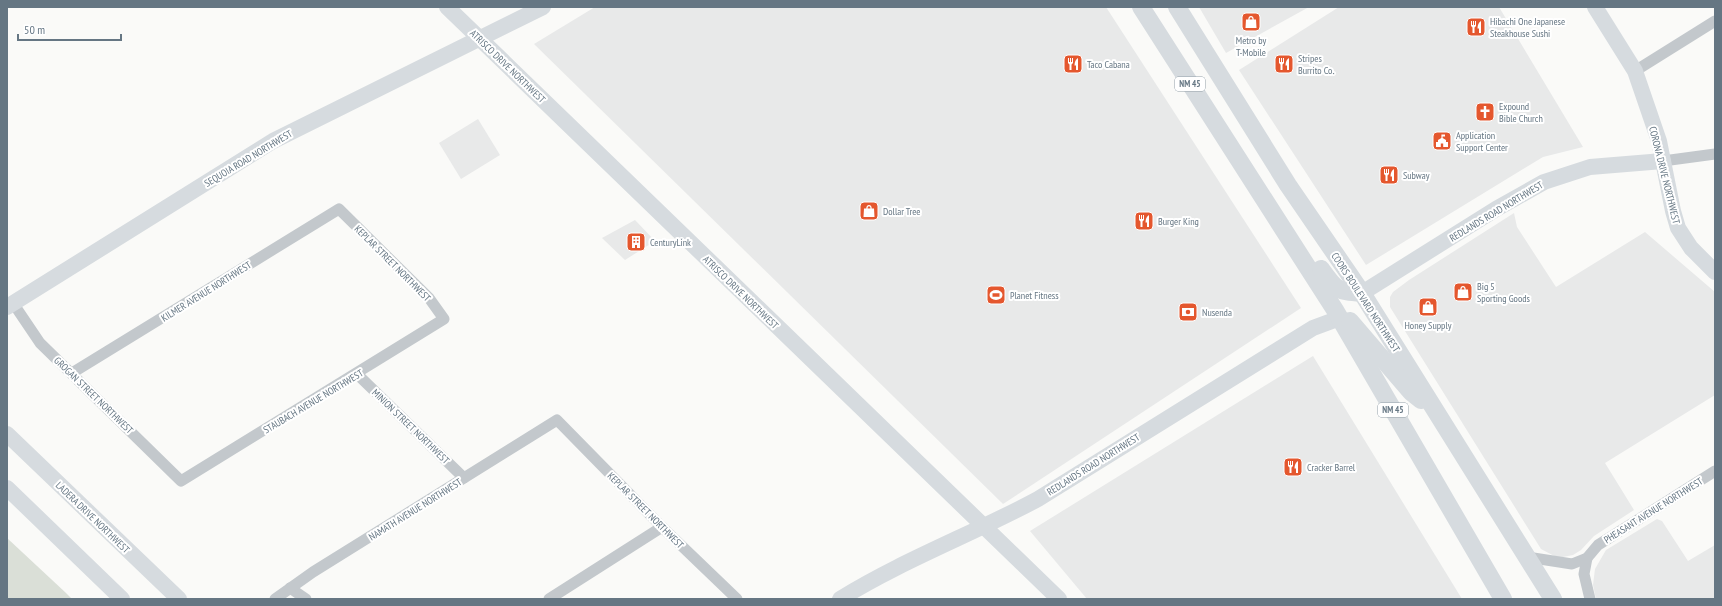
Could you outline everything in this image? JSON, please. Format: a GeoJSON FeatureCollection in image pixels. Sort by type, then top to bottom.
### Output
{"type":"FeatureCollection","features":[{"type":"Feature","properties":{"kind":"main road","name":"NM 45"},"geometry":{"type":"LineString","coordinates":[[1141,7],[1340,318],[1503,599]]}},
{"type":"Feature","properties":{"kind":"main road","name":"COORS BOULEVARD NORTHWEST"},"geometry":{"type":"LineString","coordinates":[[1176,7],[1288,185],[1362,293],[1553,599]]}},
{"type":"Feature","properties":{"kind":"main road"},"geometry":{"type":"LineString","coordinates":[[1269,206],[1292,227],[1334,287],[1344,292],[1362,293]]}},
{"type":"Feature","properties":{"kind":"main road"},"geometry":{"type":"LineString","coordinates":[[1340,318],[1350,321],[1411,392],[1435,410]]}},
{"type":"Feature","properties":{"kind":"street","name":"ATRISCO DRIVE NORTHWEST"},"geometry":{"type":"LineString","coordinates":[[447,7],[1059,599]]}},
{"type":"Feature","properties":{"kind":"street","name":"SEQUOIA ROAD NORTHWEST"},"geometry":{"type":"LineString","coordinates":[[10,305],[273,141],[543,7]]}},
{"type":"Feature","properties":{"kind":"street","name":"CORONA DRIVE NORTHWEST"},"geometry":{"type":"LineString","coordinates":[[1595,7],[1635,71],[1659,141],[1673,211],[1678,228],[1691,248],[1715,272]]}},
{"type":"Feature","properties":{"kind":"street"},"geometry":{"type":"LineString","coordinates":[[1635,71],[1715,21]]}},
{"type":"Feature","properties":{"kind":"street","name":"REDLANDS ROAD NORTHWEST"},"geometry":{"type":"LineString","coordinates":[[1362,293],[1496,209],[1544,182],[1590,167],[1663,161],[1715,154]]}},
{"type":"Feature","properties":{"kind":"street","name":"KEPLAR STREET NORTHWEST"},"geometry":{"type":"LineString","coordinates":[[339,209],[429,298],[444,319]]}},
{"type":"Feature","properties":{"kind":"street","name":"KILMER AVENUE NORTHWEST"},"geometry":{"type":"LineString","coordinates":[[72,373],[339,209]]}},
{"type":"Feature","properties":{"kind":"street","name":"GROGAN STREET NORTHWEST"},"geometry":{"type":"LineString","coordinates":[[10,305],[40,343],[181,481]]}},
{"type":"Feature","properties":{"kind":"street","name":"REDLANDS ROAD NORTHWEST"},"geometry":{"type":"LineString","coordinates":[[840,599],[920,556],[1038,499],[1313,328],[1340,318]]}},
{"type":"Feature","properties":{"kind":"street","name":"STAUBACH AVENUE NORTHWEST"},"geometry":{"type":"LineString","coordinates":[[181,481],[357,374],[444,319]]}},
{"type":"Feature","properties":{"kind":"street","name":"MINION STREET NORTHWEST"},"geometry":{"type":"LineString","coordinates":[[357,374],[464,478]]}},
{"type":"Feature","properties":{"kind":"street","name":"KEPLAR STREET NORTHWEST"},"geometry":{"type":"LineString","coordinates":[[557,420],[662,527],[737,599]]}},
{"type":"Feature","properties":{"kind":"street","name":"NAMATH AVENUE NORTHWEST"},"geometry":{"type":"LineString","coordinates":[[275,599],[290,588],[557,420]]}},
{"type":"Feature","properties":{"kind":"street","name":"LADERA DRIVE NORTHWEST"},"geometry":{"type":"LineString","coordinates":[[7,434],[179,599]]}},
{"type":"Feature","properties":{"kind":"street","name":"PHEASANT AVENUE NORTHWEST"},"geometry":{"type":"LineString","coordinates":[[1587,558],[1598,545],[1715,471]]}},
{"type":"Feature","properties":{"kind":"street"},"geometry":{"type":"LineString","coordinates":[[7,488],[122,599]]}},
{"type":"Feature","properties":{"kind":"street"},"geometry":{"type":"LineString","coordinates":[[548,599],[662,527]]}},
{"type":"Feature","properties":{"kind":"street"},"geometry":{"type":"LineString","coordinates":[[1527,557],[1572,564],[1587,558]]}},
{"type":"Feature","properties":{"kind":"street"},"geometry":{"type":"LineString","coordinates":[[1587,558],[1584,574],[1590,599]]}},
{"type":"Feature","properties":{"kind":"street"},"geometry":{"type":"LineString","coordinates":[[290,588],[306,599]]}},
{"type":"Feature","properties":{"kind":"shaded area"},"geometry":{"type":"Polygon","coordinates":[[[595,7],[1106,7],[1301,308],[1003,504],[534,44],[595,7]]]}},
{"type":"Feature","properties":{"kind":"shaded area"},"geometry":{"type":"Polygon","coordinates":[[[1199,7],[1309,7],[1226,53],[1199,7]]]}},
{"type":"Feature","properties":{"kind":"shaded area"},"geometry":{"type":"Polygon","coordinates":[[[1339,7],[1499,7],[1583,147],[1543,157],[1366,265],[1239,70],[1339,7]]]}},
{"type":"Feature","properties":{"kind":"shaded area"},"geometry":{"type":"Polygon","coordinates":[[[478,119],[500,155],[461,179],[439,143],[478,119]]]}},
{"type":"Feature","properties":{"kind":"shaded area"},"geometry":{"type":"Polygon","coordinates":[[[1514,213],[1517,227],[1556,287],[1645,232],[1715,292],[1715,395],[1605,463],[1634,510],[1594,536],[1581,550],[1573,555],[1558,558],[1541,549],[1390,307],[1390,297],[1393,292],[1409,280],[1514,213]]]}},
{"type":"Feature","properties":{"kind":"shaded area"},"geometry":{"type":"Polygon","coordinates":[[[635,220],[655,241],[625,260],[602,238],[635,220]]]}},
{"type":"Feature","properties":{"kind":"shaded area"},"geometry":{"type":"Polygon","coordinates":[[[1313,356],[1462,599],[1087,599],[1030,531],[1313,356]]]}},
{"type":"Feature","properties":{"kind":"shaded area"},"geometry":{"type":"Polygon","coordinates":[[[1657,519],[1662,521],[1688,561],[1715,545],[1715,599],[1596,599],[1593,585],[1595,569],[1606,550],[1657,519]]]}},
{"type":"Feature","properties":{"kind":"shaded area"},"geometry":{"type":"Polygon","coordinates":[[[7,538],[66,593],[72,599],[7,599],[7,538]]]}},
{"type":"Feature","properties":{"kind":"place","name":"Metro by T-Mobile"},"geometry":{"type":"Point","coordinates":[1251,22]}},
{"type":"Feature","properties":{"kind":"place","name":"Hibachi One Japanese Steakhouse Sushi"},"geometry":{"type":"Point","coordinates":[1476,27]}},
{"type":"Feature","properties":{"kind":"place","name":"Taco Cabana"},"geometry":{"type":"Point","coordinates":[1073,64]}},
{"type":"Feature","properties":{"kind":"place","name":"Stripes Burrito Co."},"geometry":{"type":"Point","coordinates":[1284,64]}},
{"type":"Feature","properties":{"kind":"place","name":"Expound Bible Church"},"geometry":{"type":"Point","coordinates":[1485,112]}},
{"type":"Feature","properties":{"kind":"place","name":"Application Support Center"},"geometry":{"type":"Point","coordinates":[1442,141]}},
{"type":"Feature","properties":{"kind":"place","name":"Subway"},"geometry":{"type":"Point","coordinates":[1389,175]}},
{"type":"Feature","properties":{"kind":"place","name":"Dollar Tree"},"geometry":{"type":"Point","coordinates":[869,211]}},
{"type":"Feature","properties":{"kind":"place","name":"Burger King"},"geometry":{"type":"Point","coordinates":[1144,221]}},
{"type":"Feature","properties":{"kind":"place","name":"CenturyLink"},"geometry":{"type":"Point","coordinates":[636,242]}},
{"type":"Feature","properties":{"kind":"place","name":"Big 5 Sporting Goods"},"geometry":{"type":"Point","coordinates":[1463,292]}},
{"type":"Feature","properties":{"kind":"place","name":"Planet Fitness"},"geometry":{"type":"Point","coordinates":[996,295]}},
{"type":"Feature","properties":{"kind":"place","name":"Honey Supply"},"geometry":{"type":"Point","coordinates":[1428,307]}},
{"type":"Feature","properties":{"kind":"place","name":"Nusenda"},"geometry":{"type":"Point","coordinates":[1188,312]}},
{"type":"Feature","properties":{"kind":"place","name":"Cracker Barrel"},"geometry":{"type":"Point","coordinates":[1293,467]}}]}
